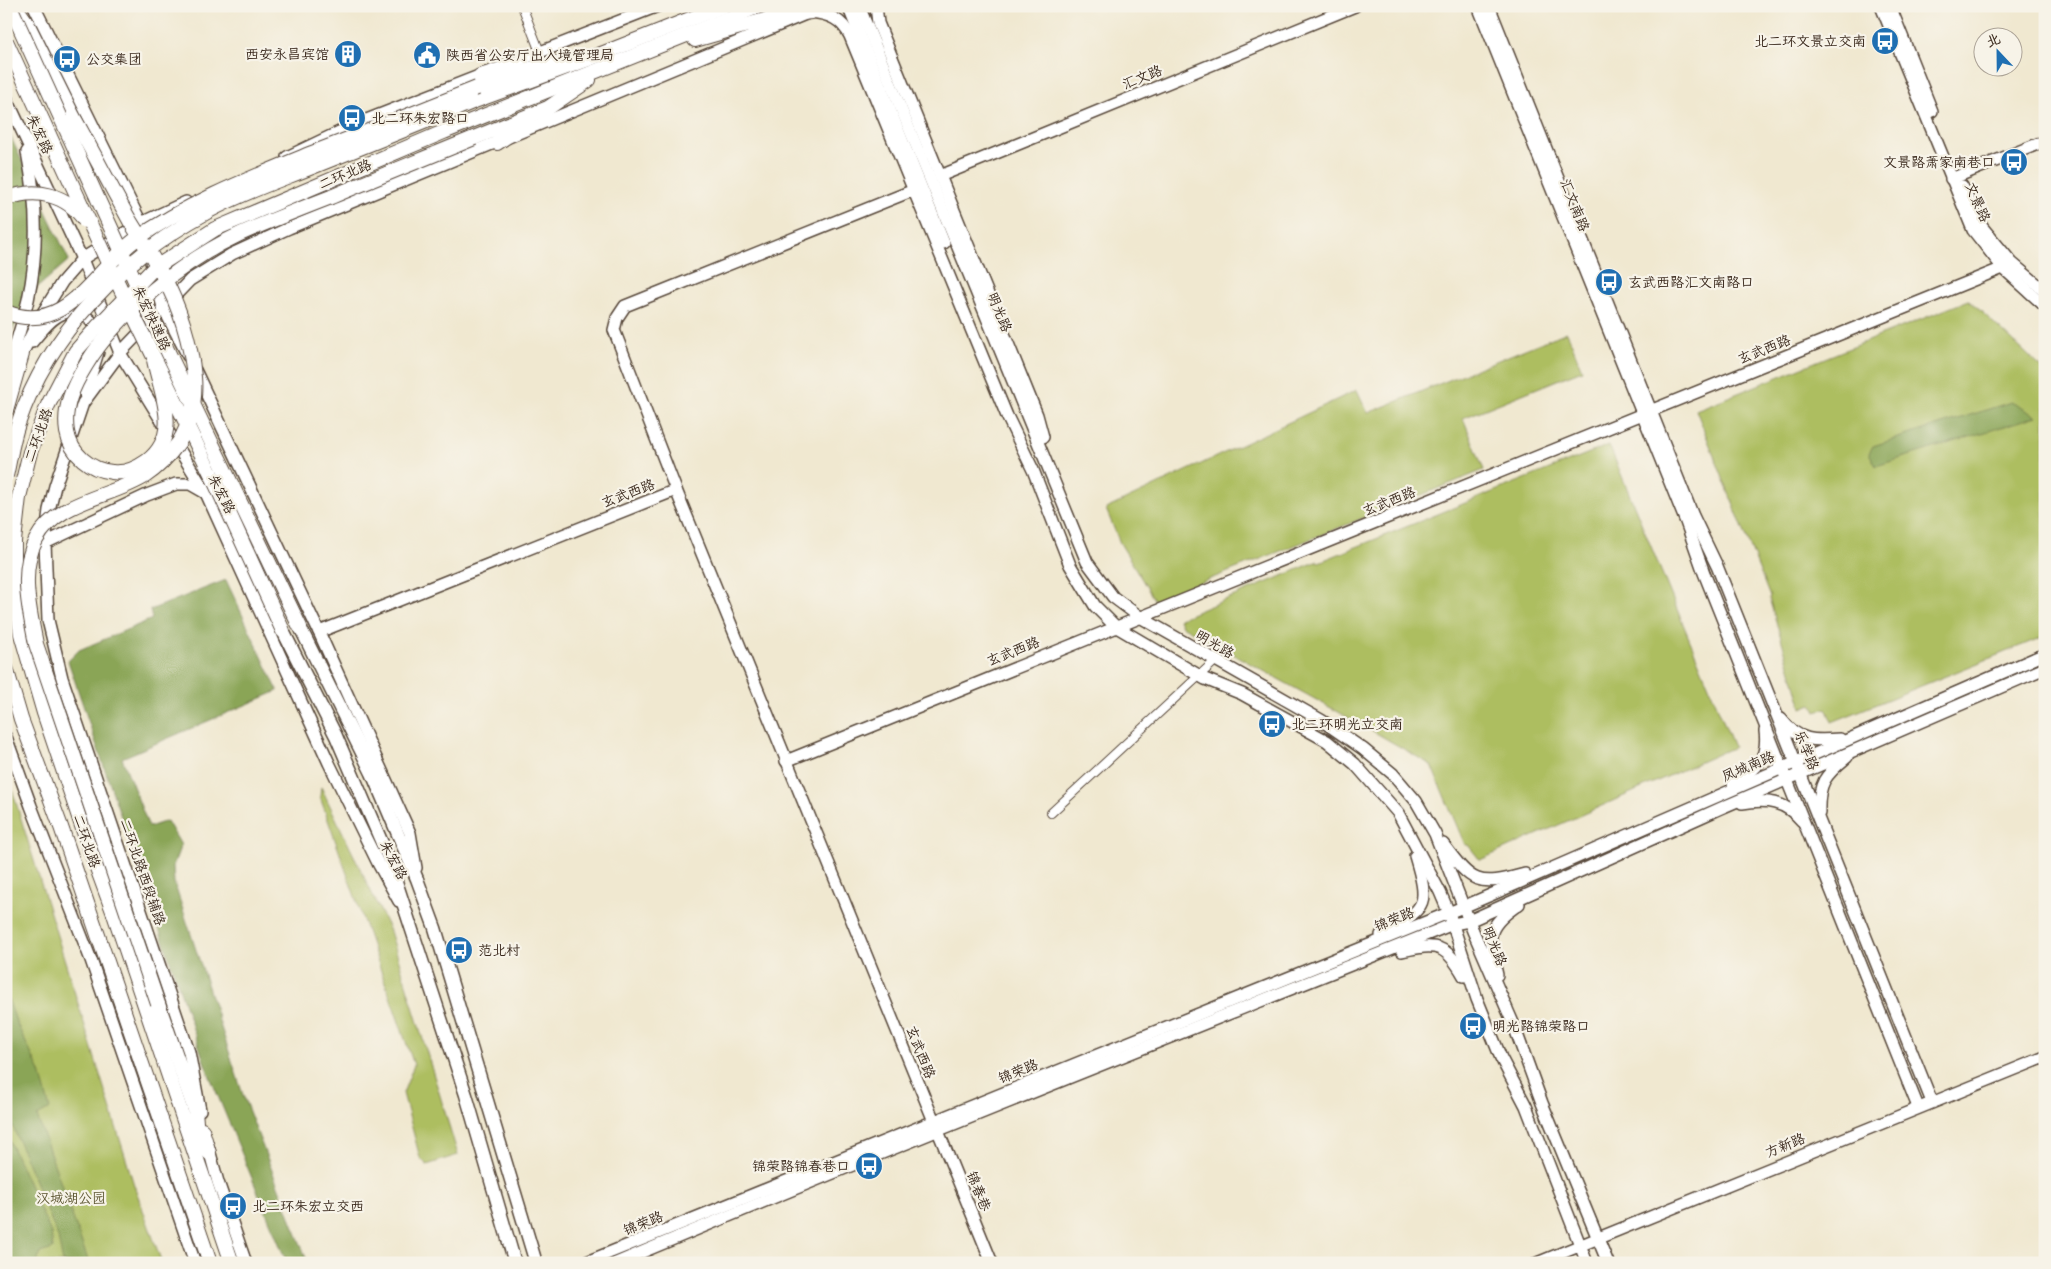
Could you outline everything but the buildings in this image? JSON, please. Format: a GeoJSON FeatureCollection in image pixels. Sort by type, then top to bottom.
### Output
{"type":"FeatureCollection","features":[{"type":"Feature","properties":{"kind":"highway","name":"朱宏快速路"},"geometry":{"type":"LineString","coordinates":[[10,6],[157,329],[300,627]]}},
{"type":"Feature","properties":{"kind":"highway"},"geometry":{"type":"LineString","coordinates":[[15,6],[27,23],[74,118],[170,288],[183,326],[194,374],[195,392],[188,422],[168,457],[158,467],[138,480],[77,505],[58,516],[44,528],[35,540],[28,565],[27,579],[29,607],[36,644],[195,1110],[204,1157]]}},
{"type":"Feature","properties":{"kind":"highway"},"geometry":{"type":"LineString","coordinates":[[609,51],[644,30],[702,6]]}},
{"type":"Feature","properties":{"kind":"highway","name":"二环北路"},"geometry":{"type":"LineString","coordinates":[[6,476],[18,425],[44,366],[83,310],[144,253],[180,227],[238,197],[472,102],[723,6]]}},
{"type":"Feature","properties":{"kind":"highway","name":"二环北路"},"geometry":{"type":"LineString","coordinates":[[232,1263],[204,1157],[86,838],[44,714],[21,634],[14,583],[14,541],[19,497],[30,452],[48,405],[76,352],[98,326],[153,269],[215,229],[446,131],[648,52],[759,6]]}},
{"type":"Feature","properties":{"kind":"highway"},"geometry":{"type":"LineString","coordinates":[[706,38],[783,6]]}},
{"type":"Feature","properties":{"kind":"highway"},"geometry":{"type":"LineString","coordinates":[[648,52],[706,38],[782,15],[811,12]]}},
{"type":"Feature","properties":{"kind":"highway","name":"朱宏快速路"},"geometry":{"type":"LineString","coordinates":[[6,41],[154,360],[214,480],[282,631]]}},
{"type":"Feature","properties":{"kind":"highway"},"geometry":{"type":"LineString","coordinates":[[6,312],[33,318],[53,313],[79,295],[134,240],[198,202],[271,170],[478,82],[549,64],[586,60]]}},
{"type":"Feature","properties":{"kind":"highway"},"geometry":{"type":"LineString","coordinates":[[497,143],[606,68]]}},
{"type":"Feature","properties":{"kind":"highway"},"geometry":{"type":"LineString","coordinates":[[154,360],[168,424],[166,436],[160,447],[144,463],[120,473],[90,466],[73,449],[68,437],[66,424],[69,397],[74,384],[95,349],[123,316],[181,269],[238,235],[548,108]]}},
{"type":"Feature","properties":{"kind":"highway"},"geometry":{"type":"LineString","coordinates":[[6,199],[24,193],[56,197],[66,202],[78,212],[100,244]]}},
{"type":"Feature","properties":{"kind":"highway"},"geometry":{"type":"LineString","coordinates":[[7,408],[22,354]]}},
{"type":"Feature","properties":{"kind":"highway","name":"二环北路"},"geometry":{"type":"LineString","coordinates":[[6,668],[21,720],[61,826],[210,1263]]}},
{"type":"Feature","properties":{"kind":"main road","name":"朱宏路"},"geometry":{"type":"LineString","coordinates":[[300,627],[372,773],[417,879],[435,928],[484,1097],[536,1263]]}},
{"type":"Feature","properties":{"kind":"main road","name":"朱宏路"},"geometry":{"type":"LineString","coordinates":[[282,631],[336,736],[388,857],[466,1095],[515,1263]]}},
{"type":"Feature","properties":{"kind":"street"},"geometry":{"type":"LineString","coordinates":[[34,6],[141,223],[163,307],[202,384],[319,632],[410,833],[417,879]]}},
{"type":"Feature","properties":{"kind":"street"},"geometry":{"type":"LineString","coordinates":[[522,6],[540,52]]}},
{"type":"Feature","properties":{"kind":"street"},"geometry":{"type":"LineString","coordinates":[[22,354],[30,336],[58,288],[82,259],[141,223],[356,124],[478,82],[540,52],[658,6]]}},
{"type":"Feature","properties":{"kind":"street"},"geometry":{"type":"LineString","coordinates":[[83,404],[120,353],[190,280],[209,267],[260,240],[824,6]]}},
{"type":"Feature","properties":{"kind":"street","name":"明光路"},"geometry":{"type":"LineString","coordinates":[[848,6],[1013,398],[1052,473],[1087,562],[1112,597],[1140,617],[1320,720],[1364,749],[1404,786],[1416,800],[1435,834],[1608,1263]]}},
{"type":"Feature","properties":{"kind":"street","name":"明光路"},"geometry":{"type":"LineString","coordinates":[[859,6],[1013,398],[1033,470]]}},
{"type":"Feature","properties":{"kind":"street"},"geometry":{"type":"LineString","coordinates":[[876,6],[878,23],[1037,415],[1052,473]]}},
{"type":"Feature","properties":{"kind":"street","name":"汇文路"},"geometry":{"type":"LineString","coordinates":[[940,176],[1355,6]]}},
{"type":"Feature","properties":{"kind":"street","name":"汇文南路"},"geometry":{"type":"LineString","coordinates":[[1478,6],[1647,412]]}},
{"type":"Feature","properties":{"kind":"street","name":"汇文南路"},"geometry":{"type":"LineString","coordinates":[[1489,6],[1647,412]]}},
{"type":"Feature","properties":{"kind":"street","name":"文景路"},"geometry":{"type":"LineString","coordinates":[[1881,6],[1955,177],[1982,228],[2012,263],[2045,291]]}},
{"type":"Feature","properties":{"kind":"street","name":"文景路"},"geometry":{"type":"LineString","coordinates":[[1890,6],[1955,177],[1973,230],[2003,268],[2045,306]]}},
{"type":"Feature","properties":{"kind":"street","name":"明光路"},"geometry":{"type":"LineString","coordinates":[[811,12],[832,16],[846,26],[1007,416],[1033,470],[1070,565],[1095,606],[1115,626],[1200,676],[1250,698],[1342,751],[1392,806],[1440,892],[1449,913],[1477,999],[1501,1058],[1526,1106],[1587,1263]]}},
{"type":"Feature","properties":{"kind":"street","name":"朱宏路"},"geometry":{"type":"LineString","coordinates":[[6,97],[82,259],[120,353],[206,493],[329,763],[378,863],[404,909]]}},
{"type":"Feature","properties":{"kind":"street"},"geometry":{"type":"LineString","coordinates":[[6,374],[24,315],[35,259],[34,195],[23,133]]}},
{"type":"Feature","properties":{"kind":"street"},"geometry":{"type":"LineString","coordinates":[[1955,177],[2045,141]]}},
{"type":"Feature","properties":{"kind":"street"},"geometry":{"type":"LineString","coordinates":[[676,490],[614,330],[617,318],[625,306],[914,190]]}},
{"type":"Feature","properties":{"kind":"street","name":"玄武西路"},"geometry":{"type":"LineString","coordinates":[[786,761],[1115,626],[2003,268]]}},
{"type":"Feature","properties":{"kind":"street"},"geometry":{"type":"LineString","coordinates":[[6,374],[45,328],[64,313],[73,312],[85,315],[90,319],[97,332],[99,341],[83,404]]}},
{"type":"Feature","properties":{"kind":"street"},"geometry":{"type":"LineString","coordinates":[[6,401],[7,408]]}},
{"type":"Feature","properties":{"kind":"street","name":"二环北路西段辅路"},"geometry":{"type":"LineString","coordinates":[[83,404],[55,486],[49,510],[45,543],[48,620],[62,678],[189,1052],[204,1157],[246,1263]]}},
{"type":"Feature","properties":{"kind":"street"},"geometry":{"type":"LineString","coordinates":[[1647,412],[1761,715],[1918,1107]]}},
{"type":"Feature","properties":{"kind":"street","name":"乐学路"},"geometry":{"type":"LineString","coordinates":[[1647,412],[1717,566],[1932,1102]]}},
{"type":"Feature","properties":{"kind":"street"},"geometry":{"type":"LineString","coordinates":[[45,543],[147,495],[176,484],[190,484],[206,493]]}},
{"type":"Feature","properties":{"kind":"street","name":"玄武西路"},"geometry":{"type":"LineString","coordinates":[[319,632],[676,490],[936,1126]]}},
{"type":"Feature","properties":{"kind":"street","name":"凤城南路"},"geometry":{"type":"LineString","coordinates":[[1464,907],[2045,654]]}},
{"type":"Feature","properties":{"kind":"street"},"geometry":{"type":"LineString","coordinates":[[1051,813],[1215,661]]}},
{"type":"Feature","properties":{"kind":"street","name":"凤城南路"},"geometry":{"type":"LineString","coordinates":[[1469,921],[1721,808],[2045,668]]}},
{"type":"Feature","properties":{"kind":"street"},"geometry":{"type":"LineString","coordinates":[[1774,710],[1787,726],[1806,738],[1820,741],[1854,737]]}},
{"type":"Feature","properties":{"kind":"street"},"geometry":{"type":"LineString","coordinates":[[1717,796],[1757,768],[1761,762],[1766,736],[1761,715]]}},
{"type":"Feature","properties":{"kind":"street"},"geometry":{"type":"LineString","coordinates":[[6,737],[31,806],[92,960],[195,1263]]}},
{"type":"Feature","properties":{"kind":"street"},"geometry":{"type":"LineString","coordinates":[[1821,824],[1819,792],[1825,777],[1859,748]]}},
{"type":"Feature","properties":{"kind":"street"},"geometry":{"type":"LineString","coordinates":[[1721,808],[1760,801],[1777,803],[1794,813],[1807,829]]}},
{"type":"Feature","properties":{"kind":"street"},"geometry":{"type":"LineString","coordinates":[[1359,950],[1414,914],[1421,905],[1424,888],[1408,833]]}},
{"type":"Feature","properties":{"kind":"street"},"geometry":{"type":"LineString","coordinates":[[1435,834],[1464,870],[1478,880],[1503,880],[1563,863]]}},
{"type":"Feature","properties":{"kind":"street"},"geometry":{"type":"LineString","coordinates":[[1501,994],[1490,942],[1492,930],[1504,914],[1540,889]]}},
{"type":"Feature","properties":{"kind":"street","name":"锦荣路"},"geometry":{"type":"LineString","coordinates":[[616,1263],[936,1126],[1464,907]]}},
{"type":"Feature","properties":{"kind":"street","name":"锦荣路"},"geometry":{"type":"LineString","coordinates":[[584,1263],[1453,924],[1469,921]]}},
{"type":"Feature","properties":{"kind":"street"},"geometry":{"type":"LineString","coordinates":[[1359,962],[1417,948],[1438,948],[1454,958],[1477,999]]}},
{"type":"Feature","properties":{"kind":"street","name":"方新路"},"geometry":{"type":"LineString","coordinates":[[1537,1263],[2045,1057]]}},
{"type":"Feature","properties":{"kind":"street"},"geometry":{"type":"LineString","coordinates":[[192,1069],[195,1110]]}},
{"type":"Feature","properties":{"kind":"street","name":"锦春巷"},"geometry":{"type":"LineString","coordinates":[[936,1126],[992,1263]]}},
{"type":"Feature","properties":{"kind":"green space"},"geometry":{"type":"Polygon","coordinates":[[[6,127],[69,260],[38,287],[6,340],[6,127]]]}},
{"type":"Feature","properties":{"kind":"green space"},"geometry":{"type":"Polygon","coordinates":[[[1969,300],[2045,371],[2045,636],[1832,722],[1826,708],[1816,712],[1812,704],[1802,708],[1770,597],[1696,410],[1969,300]]]}},
{"type":"Feature","properties":{"kind":"green space"},"geometry":{"type":"Polygon","coordinates":[[[1567,332],[1582,370],[1463,418],[1484,470],[1155,601],[1120,543],[1106,509],[1357,390],[1368,413],[1567,332]]]}},
{"type":"Feature","properties":{"kind":"green space"},"geometry":{"type":"Polygon","coordinates":[[[2011,402],[2037,416],[1876,466],[1869,453],[1873,446],[2011,402]]]}},
{"type":"Feature","properties":{"kind":"green space"},"geometry":{"type":"Polygon","coordinates":[[[1609,445],[1734,747],[1480,860],[1468,845],[1465,845],[1431,765],[1182,626],[1179,619],[1318,561],[1609,445]]]}},
{"type":"Feature","properties":{"kind":"green space"},"geometry":{"type":"Polygon","coordinates":[[[226,580],[278,691],[122,758],[149,827],[167,821],[181,845],[173,866],[174,882],[245,1101],[308,1263],[287,1263],[206,1067],[68,661],[79,650],[152,619],[150,610],[226,580]]]}},
{"type":"Feature","properties":{"kind":"green space","name":"汉城湖公园"},"geometry":{"type":"Polygon","coordinates":[[[6,770],[134,1185],[162,1263],[6,1263],[6,770]]]}},
{"type":"Feature","properties":{"kind":"green space"},"geometry":{"type":"Polygon","coordinates":[[[321,787],[390,931],[458,1155],[427,1165],[420,1158],[403,1093],[414,1065],[320,797],[321,787]]]}},
{"type":"Feature","properties":{"kind":"green space"},"geometry":{"type":"Polygon","coordinates":[[[6,993],[17,1024],[40,1072],[50,1109],[37,1116],[89,1263],[63,1263],[58,1237],[6,1110],[6,993]]]}},
{"type":"Feature","properties":{"kind":"green space"},"geometry":{"type":"Polygon","coordinates":[[[6,1134],[51,1233],[53,1249],[40,1253],[37,1263],[6,1263],[6,1134]]]}},
{"type":"Feature","properties":{"kind":"place","name":"北二环文景立交南"},"geometry":{"type":"Point","coordinates":[1885,41]}},
{"type":"Feature","properties":{"kind":"place","name":"西安永昌宾馆"},"geometry":{"type":"Point","coordinates":[348,54]}},
{"type":"Feature","properties":{"kind":"place","name":"陕西省公安厅出入境管理局"},"geometry":{"type":"Point","coordinates":[427,55]}},
{"type":"Feature","properties":{"kind":"place","name":"公交集团"},"geometry":{"type":"Point","coordinates":[67,59]}},
{"type":"Feature","properties":{"kind":"place","name":"北二环朱宏路口"},"geometry":{"type":"Point","coordinates":[352,118]}},
{"type":"Feature","properties":{"kind":"place","name":"文景路萧家南巷口"},"geometry":{"type":"Point","coordinates":[2014,162]}},
{"type":"Feature","properties":{"kind":"place","name":"玄武西路汇文南路口"},"geometry":{"type":"Point","coordinates":[1609,282]}},
{"type":"Feature","properties":{"kind":"place","name":"北二环明光立交南"},"geometry":{"type":"Point","coordinates":[1272,724]}},
{"type":"Feature","properties":{"kind":"place","name":"范北村"},"geometry":{"type":"Point","coordinates":[459,950]}},
{"type":"Feature","properties":{"kind":"place","name":"明光路锦荣路口"},"geometry":{"type":"Point","coordinates":[1473,1026]}},
{"type":"Feature","properties":{"kind":"place","name":"锦荣路锦春巷口"},"geometry":{"type":"Point","coordinates":[869,1166]}},
{"type":"Feature","properties":{"kind":"place","name":"北二环朱宏立交西"},"geometry":{"type":"Point","coordinates":[233,1206]}}]}
